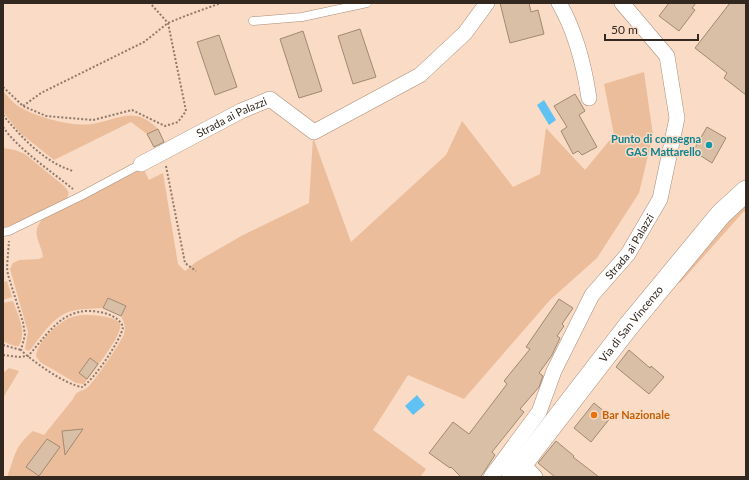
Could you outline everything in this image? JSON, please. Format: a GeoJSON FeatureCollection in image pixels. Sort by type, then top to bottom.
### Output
{"type":"FeatureCollection","features":[{"type":"Feature","properties":{"kind":"main road","name":"Via di San Vincenzo"},"geometry":{"type":"LineString","coordinates":[[523,472],[627,328],[721,214],[746,191]]}},
{"type":"Feature","properties":{"kind":"street","name":"Strada ai Palazzi"},"geometry":{"type":"LineString","coordinates":[[141,164],[241,111],[270,99],[314,132],[420,75],[465,33],[487,3]]}},
{"type":"Feature","properties":{"kind":"street"},"geometry":{"type":"LineString","coordinates":[[559,3],[565,13],[580,52],[589,98]]}},
{"type":"Feature","properties":{"kind":"street","name":"Strada ai Palazzi"},"geometry":{"type":"LineString","coordinates":[[491,477],[539,412],[554,371],[592,295],[628,254],[660,199],[677,118],[667,56],[622,3]]}},
{"type":"Feature","properties":{"kind":"lane"},"geometry":{"type":"LineString","coordinates":[[254,20],[302,17],[367,3]]}},
{"type":"Feature","properties":{"kind":"lane"},"geometry":{"type":"LineString","coordinates":[[7,231],[81,196],[141,164]]}},
{"type":"Feature","properties":{"kind":"path"},"geometry":{"type":"LineString","coordinates":[[3,87],[23,106],[46,116],[93,120],[132,110],[165,126],[178,122],[186,111],[168,23],[150,3]]}},
{"type":"Feature","properties":{"kind":"path"},"geometry":{"type":"LineString","coordinates":[[23,106],[41,94],[144,42],[168,23],[221,3]]}},
{"type":"Feature","properties":{"kind":"path"},"geometry":{"type":"LineString","coordinates":[[3,115],[18,134],[48,159],[59,166],[73,171]]}},
{"type":"Feature","properties":{"kind":"path"},"geometry":{"type":"LineString","coordinates":[[3,127],[7,133],[23,148],[81,196]]}},
{"type":"Feature","properties":{"kind":"path"},"geometry":{"type":"LineString","coordinates":[[162,154],[170,182],[185,263],[196,271]]}},
{"type":"Feature","properties":{"kind":"path"},"geometry":{"type":"LineString","coordinates":[[7,231],[8,275],[23,322],[25,335],[21,350]]}},
{"type":"Feature","properties":{"kind":"path"},"geometry":{"type":"LineString","coordinates":[[3,345],[21,350],[28,356],[50,372],[78,387],[82,387],[86,385],[104,361],[120,337],[123,327],[121,322],[117,319],[97,312],[85,312],[70,315],[51,328],[28,356],[19,358],[3,355]]}},
{"type":"Feature","properties":{"kind":"shaded area"},"geometry":{"type":"Polygon","coordinates":[[[644,72],[653,135],[639,193],[597,258],[550,300],[464,399],[408,375],[373,430],[426,469],[420,477],[7,477],[18,447],[22,442],[33,431],[44,435],[77,393],[87,388],[93,382],[122,339],[125,331],[121,316],[126,306],[108,298],[103,308],[75,310],[61,316],[47,329],[31,349],[28,351],[25,349],[28,332],[10,269],[13,263],[19,260],[39,259],[43,257],[37,238],[37,229],[42,220],[143,168],[149,180],[163,173],[178,264],[185,271],[196,262],[243,235],[309,203],[313,137],[351,242],[446,155],[462,121],[513,187],[540,174],[546,128],[585,170],[614,135],[604,84],[644,72]]]}},
{"type":"Feature","properties":{"kind":"shaded area"},"geometry":{"type":"Polygon","coordinates":[[[3,91],[12,101],[25,110],[64,123],[84,125],[119,117],[134,116],[142,117],[158,129],[147,134],[131,122],[54,160],[20,133],[3,112],[3,91]]]}},
{"type":"Feature","properties":{"kind":"shaded area"},"geometry":{"type":"Polygon","coordinates":[[[3,148],[15,150],[25,154],[65,187],[68,193],[67,198],[19,222],[3,228],[3,148]]]}},
{"type":"Feature","properties":{"kind":"shaded area"},"geometry":{"type":"Polygon","coordinates":[[[744,204],[746,207],[746,213],[744,211],[680,283],[677,280],[744,204]]]}},
{"type":"Feature","properties":{"kind":"shaded area"},"geometry":{"type":"Polygon","coordinates":[[[7,281],[12,297],[3,300],[3,282],[7,281]]]}},
{"type":"Feature","properties":{"kind":"shaded area"},"geometry":{"type":"Polygon","coordinates":[[[13,301],[22,329],[19,346],[4,342],[3,339],[3,303],[13,301]]]}},
{"type":"Feature","properties":{"kind":"shaded area"},"geometry":{"type":"Polygon","coordinates":[[[82,315],[108,317],[120,324],[120,329],[112,345],[84,384],[76,383],[40,362],[36,356],[42,342],[53,329],[63,321],[82,315]]]}},
{"type":"Feature","properties":{"kind":"shaded area"},"geometry":{"type":"Polygon","coordinates":[[[9,368],[19,371],[3,398],[3,373],[9,368]]]}},
{"type":"Feature","properties":{"kind":"water"},"geometry":{"type":"Polygon","coordinates":[[[544,100],[556,120],[549,125],[537,105],[544,100]]]}},
{"type":"Feature","properties":{"kind":"water"},"geometry":{"type":"Polygon","coordinates":[[[417,395],[425,405],[413,415],[405,406],[417,395]]]}},
{"type":"Feature","properties":{"kind":"building"},"geometry":{"type":"Polygon","coordinates":[[[500,3],[529,3],[531,12],[538,10],[544,34],[510,43],[500,3]]]}},
{"type":"Feature","properties":{"kind":"building"},"geometry":{"type":"Polygon","coordinates":[[[669,3],[696,3],[692,8],[695,10],[679,31],[659,16],[669,3]]]}},
{"type":"Feature","properties":{"kind":"building"},"geometry":{"type":"Polygon","coordinates":[[[730,3],[746,3],[746,95],[724,78],[727,73],[695,48],[730,3]]]}},
{"type":"Feature","properties":{"kind":"building"},"geometry":{"type":"Polygon","coordinates":[[[360,29],[376,77],[353,84],[338,36],[360,29]]]}},
{"type":"Feature","properties":{"kind":"building"},"geometry":{"type":"Polygon","coordinates":[[[303,31],[322,91],[299,98],[280,39],[303,31]]]}},
{"type":"Feature","properties":{"kind":"building"},"geometry":{"type":"Polygon","coordinates":[[[219,35],[237,87],[215,95],[197,42],[219,35]]]}},
{"type":"Feature","properties":{"kind":"building"},"geometry":{"type":"Polygon","coordinates":[[[575,94],[585,111],[579,115],[597,147],[582,155],[578,151],[573,154],[561,131],[567,127],[554,106],[575,94]]]}},
{"type":"Feature","properties":{"kind":"building","name":"Punto di consegna GAS Mattarello"},"geometry":{"type":"Polygon","coordinates":[[[707,127],[726,138],[712,163],[693,151],[707,127]]]}},
{"type":"Feature","properties":{"kind":"building"},"geometry":{"type":"Polygon","coordinates":[[[158,129],[164,142],[154,147],[147,134],[158,129]]]}},
{"type":"Feature","properties":{"kind":"building"},"geometry":{"type":"Polygon","coordinates":[[[108,298],[126,306],[121,316],[103,308],[108,298]]]}},
{"type":"Feature","properties":{"kind":"building"},"geometry":{"type":"Polygon","coordinates":[[[559,299],[573,308],[562,324],[564,326],[557,336],[560,338],[552,355],[539,373],[543,376],[539,387],[520,409],[524,412],[492,452],[495,455],[482,475],[480,477],[461,477],[451,467],[450,468],[429,453],[453,422],[469,434],[507,384],[504,381],[530,349],[526,347],[559,299]]]}},
{"type":"Feature","properties":{"kind":"building"},"geometry":{"type":"Polygon","coordinates":[[[629,350],[650,368],[651,366],[664,377],[649,394],[616,367],[629,350]]]}},
{"type":"Feature","properties":{"kind":"building"},"geometry":{"type":"Polygon","coordinates":[[[90,358],[98,364],[87,379],[79,373],[90,358]]]}},
{"type":"Feature","properties":{"kind":"building"},"geometry":{"type":"Polygon","coordinates":[[[594,403],[611,417],[591,442],[574,428],[594,403]]]}},
{"type":"Feature","properties":{"kind":"building"},"geometry":{"type":"Polygon","coordinates":[[[83,429],[65,455],[62,431],[83,429]]]}},
{"type":"Feature","properties":{"kind":"building"},"geometry":{"type":"Polygon","coordinates":[[[47,439],[60,447],[39,476],[26,467],[47,439]]]}},
{"type":"Feature","properties":{"kind":"building"},"geometry":{"type":"Polygon","coordinates":[[[556,441],[574,456],[573,457],[599,477],[555,477],[538,463],[556,441]]]}},
{"type":"Feature","properties":{"kind":"place","name":"Punto di consegna GAS Mattarello"},"geometry":{"type":"Point","coordinates":[709,145]}},
{"type":"Feature","properties":{"kind":"place","name":"Bar Nazionale"},"geometry":{"type":"Point","coordinates":[594,415]}}]}
